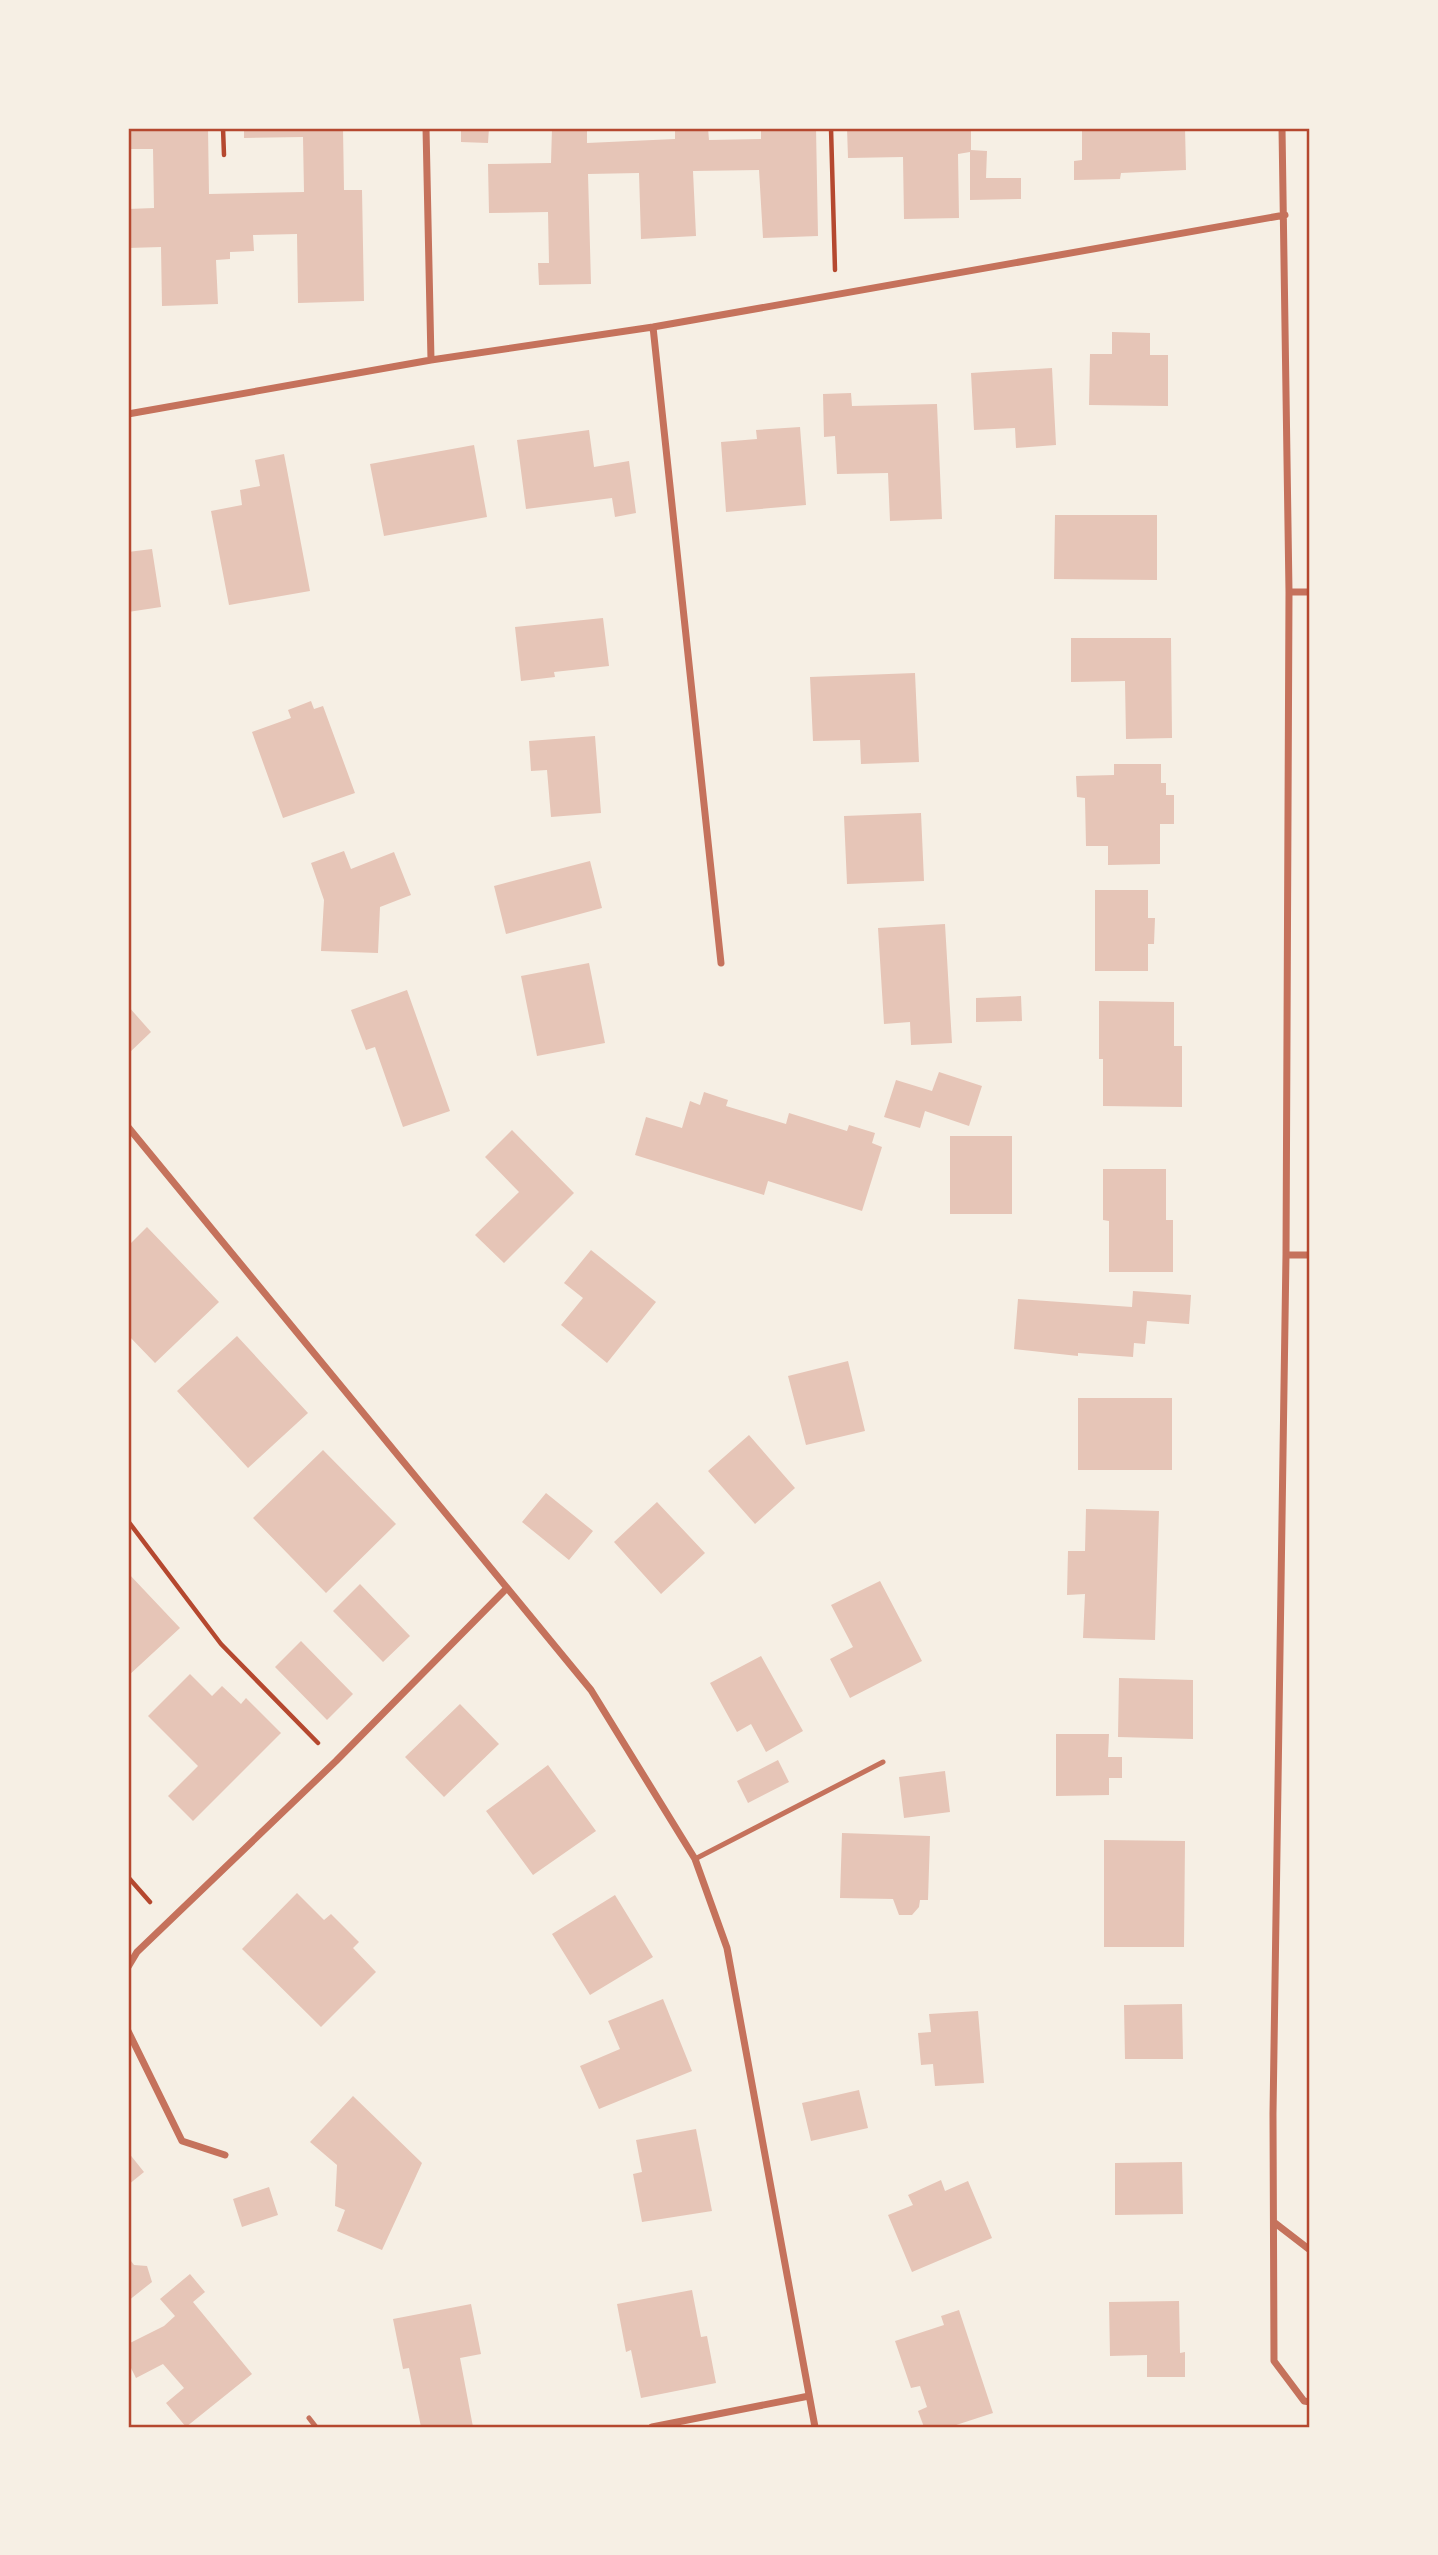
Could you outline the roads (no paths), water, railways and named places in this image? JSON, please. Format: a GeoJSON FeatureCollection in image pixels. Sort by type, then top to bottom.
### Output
{"type":"FeatureCollection","features":[{"type":"Feature","properties":{"kind":"street"},"geometry":{"type":"LineString","coordinates":[[426,128],[431,360]]}},
{"type":"Feature","properties":{"kind":"street"},"geometry":{"type":"LineString","coordinates":[[1282,128],[1289,592],[1286,1255],[1273,2114],[1274,2361],[1304,2401],[1310,2402]]}},
{"type":"Feature","properties":{"kind":"street"},"geometry":{"type":"LineString","coordinates":[[128,414],[431,360],[653,327],[1285,215]]}},
{"type":"Feature","properties":{"kind":"street"},"geometry":{"type":"LineString","coordinates":[[653,327],[721,963]]}},
{"type":"Feature","properties":{"kind":"street"},"geometry":{"type":"LineString","coordinates":[[1289,592],[1310,593]]}},
{"type":"Feature","properties":{"kind":"street"},"geometry":{"type":"LineString","coordinates":[[128,1127],[506,1589],[592,1690],[695,1859],[727,1948],[815,2427]]}},
{"type":"Feature","properties":{"kind":"street"},"geometry":{"type":"LineString","coordinates":[[1286,1255],[1310,1255]]}},
{"type":"Feature","properties":{"kind":"street"},"geometry":{"type":"LineString","coordinates":[[128,1968],[137,1952],[336,1761],[506,1589]]}},
{"type":"Feature","properties":{"kind":"street"},"geometry":{"type":"LineString","coordinates":[[128,2031],[182,2141],[225,2155]]}},
{"type":"Feature","properties":{"kind":"street"},"geometry":{"type":"LineString","coordinates":[[1275,2223],[1310,2250]]}},
{"type":"Feature","properties":{"kind":"street"},"geometry":{"type":"LineString","coordinates":[[652,2427],[809,2396]]}},
{"type":"Feature","properties":{"kind":"lane"},"geometry":{"type":"LineString","coordinates":[[695,1859],[883,1762]]}},
{"type":"Feature","properties":{"kind":"lane"},"geometry":{"type":"LineString","coordinates":[[309,2418],[316,2427]]}}]}
